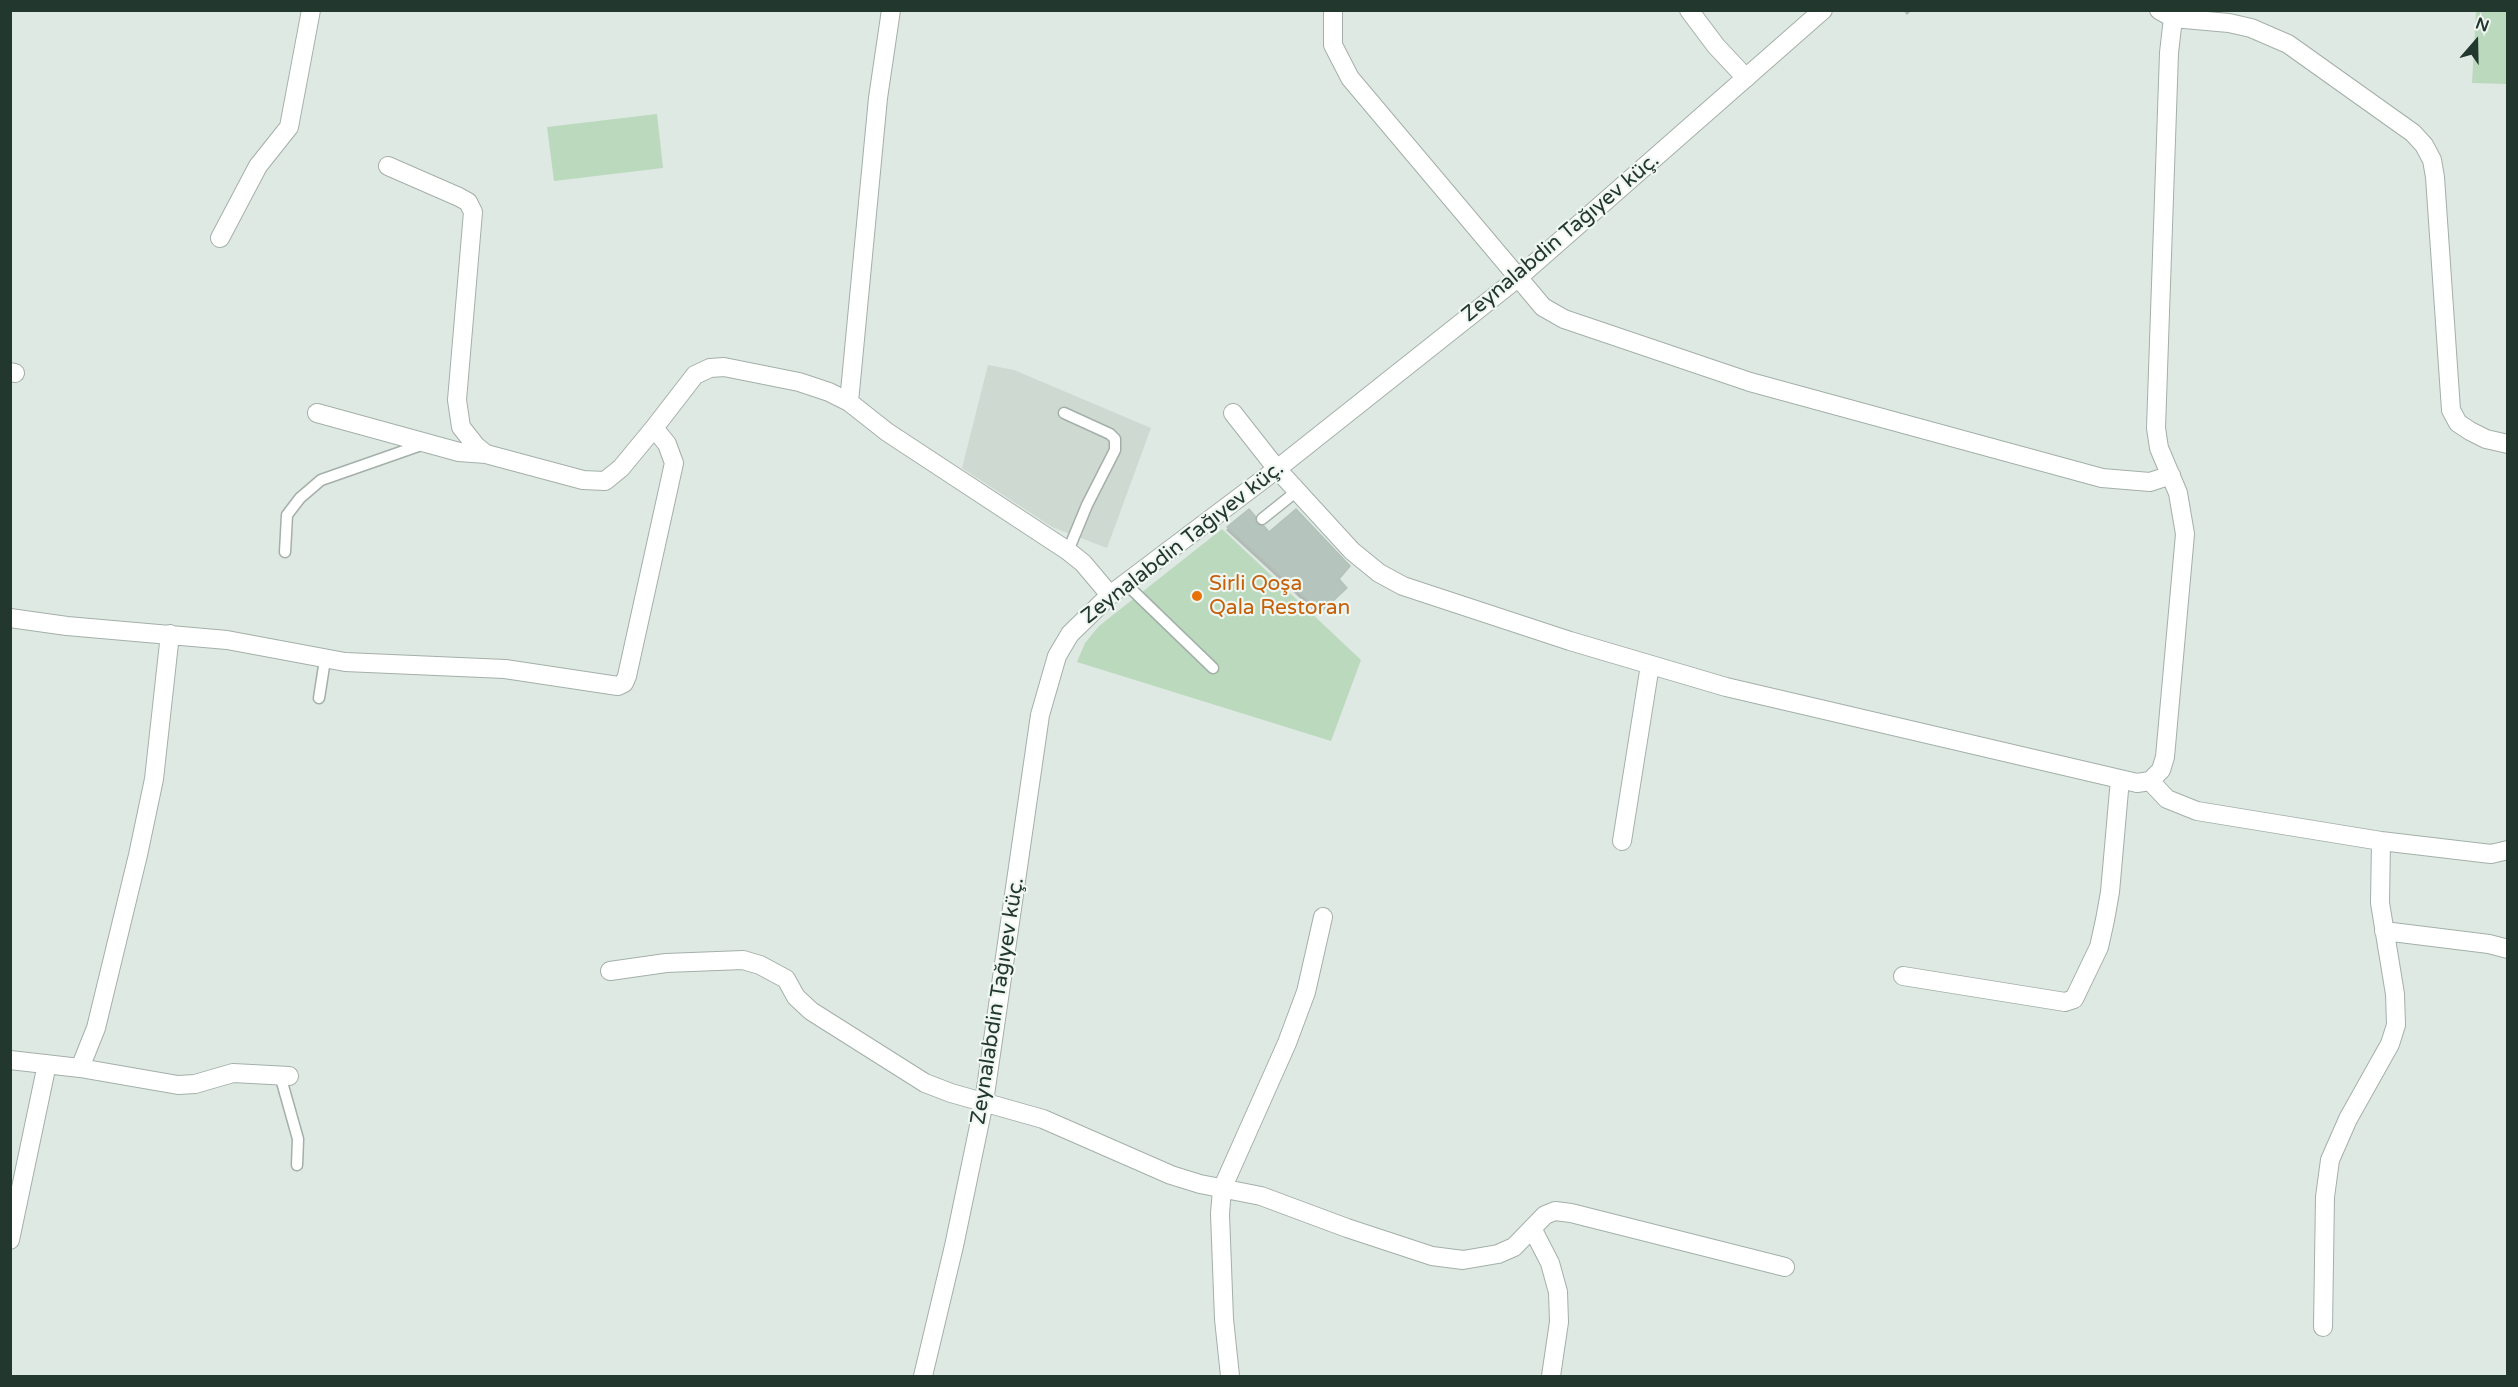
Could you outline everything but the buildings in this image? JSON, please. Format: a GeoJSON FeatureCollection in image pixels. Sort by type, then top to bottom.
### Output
{"type":"FeatureCollection","features":[{"type":"Feature","properties":{"kind":"street"},"geometry":{"type":"LineString","coordinates":[[220,238],[258,166],[289,127],[311,10]]}},
{"type":"Feature","properties":{"kind":"street"},"geometry":{"type":"LineString","coordinates":[[849,402],[878,98],[891,10]]}},
{"type":"Feature","properties":{"kind":"street"},"geometry":{"type":"LineString","coordinates":[[1333,10],[1333,45],[1350,78],[1543,307],[1564,319],[1750,382],[2102,478],[2124,482],[2150,482],[2171,475]]}},
{"type":"Feature","properties":{"kind":"street"},"geometry":{"type":"LineString","coordinates":[[1689,10],[1716,46],[1746,78]]}},
{"type":"Feature","properties":{"kind":"street","name":"Zeynalabdin Tağıyev küç."},"geometry":{"type":"LineString","coordinates":[[923,1377],[954,1246],[984,1102],[1040,715],[1047,683],[1057,656],[1070,634],[1110,595],[1277,469],[1519,277],[1823,10]]}},
{"type":"Feature","properties":{"kind":"street"},"geometry":{"type":"LineString","coordinates":[[1233,413],[1277,469],[1352,551],[1379,573],[1403,586],[1726,687],[2137,783],[2150,781],[2161,770],[2165,757],[2185,534],[2178,493],[2159,448],[2156,428],[2169,53],[2166,14],[2240,26],[2289,44],[2413,133],[2424,145],[2432,160],[2435,177],[2451,410],[2458,423],[2470,431],[2486,439],[2508,444]]}},
{"type":"Feature","properties":{"kind":"street"},"geometry":{"type":"LineString","coordinates":[[388,166],[459,197],[468,202],[473,212],[457,400],[461,427],[476,446],[486,454]]}},
{"type":"Feature","properties":{"kind":"street"},"geometry":{"type":"LineString","coordinates":[[317,413],[459,452],[486,454],[583,480],[604,481],[621,468],[695,375],[710,368],[724,366],[799,382],[829,392],[849,402],[888,432],[1068,551],[1083,563],[1110,595]]}},
{"type":"Feature","properties":{"kind":"street"},"geometry":{"type":"LineString","coordinates":[[10,618],[67,626],[226,640],[325,660],[505,669],[618,686],[624,683],[674,463],[667,444],[654,428]]}},
{"type":"Feature","properties":{"kind":"street"},"geometry":{"type":"LineString","coordinates":[[80,1068],[96,1028],[154,779],[170,634]]}},
{"type":"Feature","properties":{"kind":"street"},"geometry":{"type":"LineString","coordinates":[[1622,841],[1650,665]]}},
{"type":"Feature","properties":{"kind":"street"},"geometry":{"type":"LineString","coordinates":[[1903,976],[2066,1002],[2074,999],[2099,947],[2106,920],[2120,779]]}},
{"type":"Feature","properties":{"kind":"street"},"geometry":{"type":"LineString","coordinates":[[2150,781],[2167,798],[2196,811],[2380,841],[2491,854],[2508,850]]}},
{"type":"Feature","properties":{"kind":"street"},"geometry":{"type":"LineString","coordinates":[[2323,1327],[2325,1197],[2330,1160],[2348,1119],[2390,1044],[2396,1025],[2395,994],[2380,903],[2380,841]]}},
{"type":"Feature","properties":{"kind":"street"},"geometry":{"type":"LineString","coordinates":[[1230,1377],[1224,1319],[1220,1214],[1222,1189],[1287,1043],[1306,992],[1323,917]]}},
{"type":"Feature","properties":{"kind":"street"},"geometry":{"type":"LineString","coordinates":[[2384,931],[2489,944],[2508,949]]}},
{"type":"Feature","properties":{"kind":"street"},"geometry":{"type":"LineString","coordinates":[[610,971],[666,963],[743,960],[760,964],[786,979],[796,997],[811,1011],[925,1083],[1043,1119],[1171,1175],[1222,1189],[1245,1191],[1432,1256],[1463,1260],[1498,1254],[1514,1247],[1533,1230],[1545,1215],[1555,1211],[1571,1213],[1785,1267]]}},
{"type":"Feature","properties":{"kind":"street"},"geometry":{"type":"LineString","coordinates":[[10,1060],[80,1068],[178,1085],[195,1084],[233,1073],[285,1076]]}},
{"type":"Feature","properties":{"kind":"street"},"geometry":{"type":"LineString","coordinates":[[10,1240],[47,1064]]}},
{"type":"Feature","properties":{"kind":"street"},"geometry":{"type":"LineString","coordinates":[[1533,1230],[1550,1263],[1558,1292],[1559,1322],[1551,1377]]}},
{"type":"Feature","properties":{"kind":"lane"},"geometry":{"type":"LineString","coordinates":[[1064,413],[1110,434],[1115,439],[1115,450],[1068,551]]}},
{"type":"Feature","properties":{"kind":"lane"},"geometry":{"type":"LineString","coordinates":[[285,552],[287,515],[300,498],[321,480],[428,443]]}},
{"type":"Feature","properties":{"kind":"lane"},"geometry":{"type":"LineString","coordinates":[[1262,519],[1297,491]]}},
{"type":"Feature","properties":{"kind":"lane"},"geometry":{"type":"LineString","coordinates":[[1126,584],[1213,668]]}},
{"type":"Feature","properties":{"kind":"lane"},"geometry":{"type":"LineString","coordinates":[[320,698],[325,660]]}},
{"type":"Feature","properties":{"kind":"lane"},"geometry":{"type":"LineString","coordinates":[[285,1076],[298,1139],[297,1165]]}},
{"type":"Feature","properties":{"kind":"shaded area"},"geometry":{"type":"Polygon","coordinates":[[[988,365],[1014,370],[1151,428],[1107,548],[1052,527],[962,468],[988,365]]]}},
{"type":"Feature","properties":{"kind":"green space"},"geometry":{"type":"Polygon","coordinates":[[[2476,11],[2507,11],[2507,84],[2472,83],[2476,11]]]}},
{"type":"Feature","properties":{"kind":"green space"},"geometry":{"type":"Polygon","coordinates":[[[657,114],[663,168],[554,181],[547,127],[657,114]]]}},
{"type":"Feature","properties":{"kind":"green space"},"geometry":{"type":"Polygon","coordinates":[[[1222,529],[1361,660],[1331,741],[1077,662],[1085,643],[1099,626],[1222,529]]]}},
{"type":"Feature","properties":{"kind":"place","name":"Sirli Qoşa Qala Restoran"},"geometry":{"type":"Point","coordinates":[1197,596]}}]}
